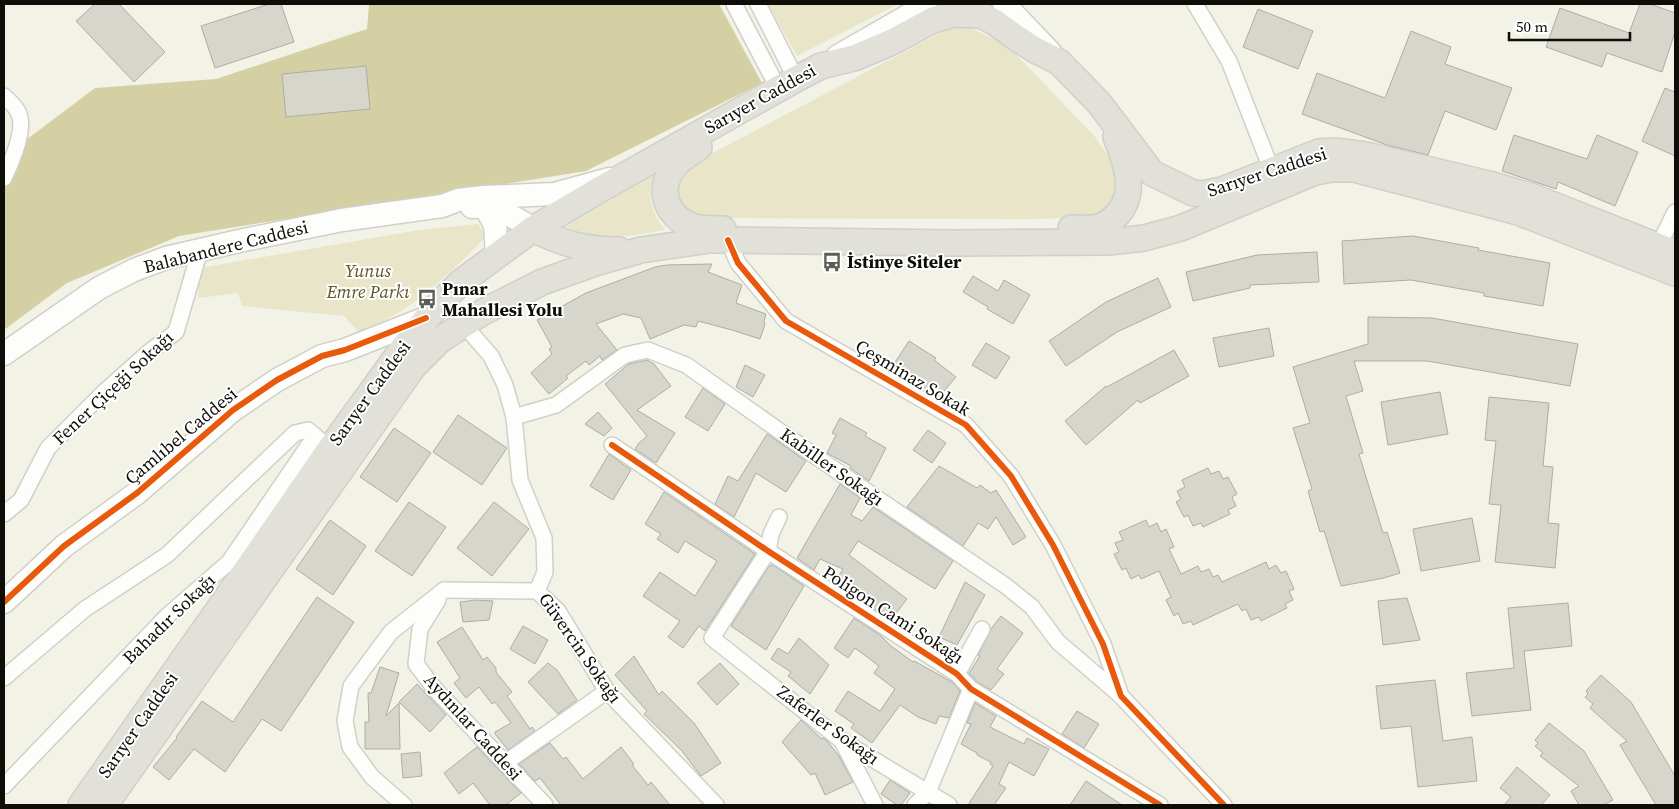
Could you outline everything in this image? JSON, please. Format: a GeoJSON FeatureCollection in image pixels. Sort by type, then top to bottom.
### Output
{"type":"FeatureCollection","features":[{"type":"Feature","properties":{"kind":"main road"},"geometry":{"type":"LineString","coordinates":[[821,66],[925,4]]}},
{"type":"Feature","properties":{"kind":"main road"},"geometry":{"type":"LineString","coordinates":[[1004,4],[1059,62]]}},
{"type":"Feature","properties":{"kind":"main road","name":"Sarıyer Caddesi"},"geometry":{"type":"LineString","coordinates":[[81,805],[247,570],[322,443],[403,348],[426,318],[461,282],[533,230],[787,83],[821,66],[854,58],[892,42],[934,20],[953,14],[981,15],[1035,50],[1059,62],[1099,103],[1152,173],[1193,193],[1202,194],[1222,190],[1319,152],[1332,151],[1371,156],[1489,184],[1533,197],[1667,250]]}},
{"type":"Feature","properties":{"kind":"main road"},"geometry":{"type":"LineString","coordinates":[[953,243],[968,237],[991,233],[1042,229],[1097,228],[1107,224],[1116,216],[1124,206],[1128,194],[1128,175],[1122,152],[1112,127],[1099,103]]}},
{"type":"Feature","properties":{"kind":"main road"},"geometry":{"type":"LineString","coordinates":[[724,119],[706,141],[673,167],[665,189],[670,211],[680,221],[694,227],[736,229],[760,233],[780,240]]}},
{"type":"Feature","properties":{"kind":"main road","name":"Sarıyer Caddesi"},"geometry":{"type":"LineString","coordinates":[[105,805],[413,367],[440,340],[463,324],[542,282],[595,263],[641,250],[709,240],[953,243],[1109,242],[1144,238],[1181,228],[1316,172],[1332,169],[1354,169],[1518,212],[1675,272]]}},
{"type":"Feature","properties":{"kind":"main road"},"geometry":{"type":"LineString","coordinates":[[442,206],[458,200],[484,197],[554,194],[602,180],[620,178]]}},
{"type":"Feature","properties":{"kind":"main road"},"geometry":{"type":"LineString","coordinates":[[442,206],[459,208],[485,207],[508,214],[533,230],[578,247],[595,250],[641,250]]}},
{"type":"Feature","properties":{"kind":"main road","name":"Balabandere Caddesi"},"geometry":{"type":"LineString","coordinates":[[4,354],[99,288],[134,270],[166,258],[342,220],[442,206]]}},
{"type":"Feature","properties":{"kind":"main road"},"geometry":{"type":"LineString","coordinates":[[485,207],[495,226],[497,255]]}},
{"type":"Feature","properties":{"kind":"main road","name":"Çamlıbel Caddesi"},"geometry":{"type":"LineString","coordinates":[[4,602],[64,546],[137,493],[233,410],[277,380],[322,356],[345,350],[426,318]]}},
{"type":"Feature","properties":{"kind":"main road"},"geometry":{"type":"LineString","coordinates":[[345,350],[384,351],[440,340]]}},
{"type":"Feature","properties":{"kind":"street"},"geometry":{"type":"LineString","coordinates":[[734,4],[787,83]]}},
{"type":"Feature","properties":{"kind":"street"},"geometry":{"type":"LineString","coordinates":[[758,4],[787,83]]}},
{"type":"Feature","properties":{"kind":"street"},"geometry":{"type":"LineString","coordinates":[[1195,4],[1229,61],[1272,170]]}},
{"type":"Feature","properties":{"kind":"street"},"geometry":{"type":"LineString","coordinates":[[4,96],[18,112],[21,123],[14,156],[4,178]]}},
{"type":"Feature","properties":{"kind":"street"},"geometry":{"type":"LineString","coordinates":[[1667,250],[1675,212]]}},
{"type":"Feature","properties":{"kind":"street","name":"Çeşminaz Sokak"},"geometry":{"type":"LineString","coordinates":[[728,240],[738,263],[786,321],[966,425],[1011,476],[1053,545],[1103,644],[1121,696]]}},
{"type":"Feature","properties":{"kind":"street","name":"Fener Çiçeği Sokağı"},"geometry":{"type":"LineString","coordinates":[[4,514],[21,500],[48,448],[104,392],[149,352],[176,332],[200,250]]}},
{"type":"Feature","properties":{"kind":"street","name":"Güvercin Sokağı"},"geometry":{"type":"LineString","coordinates":[[463,324],[491,356],[505,385],[514,417],[520,480],[544,538],[545,572],[538,591],[558,611],[607,691],[716,805]]}},
{"type":"Feature","properties":{"kind":"street","name":"Kabiller Sokağı"},"geometry":{"type":"LineString","coordinates":[[514,417],[556,405],[625,355],[648,350],[686,365],[815,456],[1006,586],[1032,607],[1058,642],[1121,696],[1224,805]]}},
{"type":"Feature","properties":{"kind":"street"},"geometry":{"type":"LineString","coordinates":[[4,678],[85,608],[167,555],[295,433],[308,430],[322,443]]}},
{"type":"Feature","properties":{"kind":"street","name":"Bahadır Sokağı"},"geometry":{"type":"LineString","coordinates":[[4,786],[167,616],[229,562],[322,443]]}},
{"type":"Feature","properties":{"kind":"street","name":"Poligon Cami Sokağı"},"geometry":{"type":"LineString","coordinates":[[612,445],[768,551],[957,674],[971,689],[1160,805]]}},
{"type":"Feature","properties":{"kind":"street"},"geometry":{"type":"LineString","coordinates":[[768,551],[771,534],[779,516]]}},
{"type":"Feature","properties":{"kind":"street","name":"Zaferler Sokağı"},"geometry":{"type":"LineString","coordinates":[[768,551],[712,638],[841,740],[949,805]]}},
{"type":"Feature","properties":{"kind":"street"},"geometry":{"type":"LineString","coordinates":[[404,805],[372,777],[350,747],[345,720],[351,686],[391,632],[444,590],[538,591]]}},
{"type":"Feature","properties":{"kind":"street","name":"Aydınlar Caddesi"},"geometry":{"type":"LineString","coordinates":[[444,590],[420,629],[416,664],[434,688],[545,805]]}},
{"type":"Feature","properties":{"kind":"street"},"geometry":{"type":"LineString","coordinates":[[957,674],[982,629]]}},
{"type":"Feature","properties":{"kind":"street"},"geometry":{"type":"LineString","coordinates":[[915,805],[928,792],[971,689]]}},
{"type":"Feature","properties":{"kind":"street"},"geometry":{"type":"LineString","coordinates":[[505,763],[607,691]]}},
{"type":"Feature","properties":{"kind":"street"},"geometry":{"type":"LineString","coordinates":[[841,740],[875,805]]}},
{"type":"Feature","properties":{"kind":"green space"},"geometry":{"type":"Polygon","coordinates":[[[768,4],[898,4],[797,56],[768,4]]]}},
{"type":"Feature","properties":{"kind":"green space"},"geometry":{"type":"Polygon","coordinates":[[[966,26],[995,39],[1012,50],[1096,138],[1114,165],[1116,184],[1114,198],[1105,210],[1086,217],[1036,219],[713,218],[692,214],[681,207],[677,199],[681,183],[693,167],[707,156],[946,30],[966,26]]]}},
{"type":"Feature","properties":{"kind":"green space"},"geometry":{"type":"Polygon","coordinates":[[[655,172],[651,188],[651,202],[656,216],[665,230],[626,236],[601,236],[576,231],[563,226],[601,201],[655,172]]]}},
{"type":"Feature","properties":{"kind":"green space","name":"Yunus Emre Parkı"},"geometry":{"type":"Polygon","coordinates":[[[478,224],[486,237],[458,265],[418,300],[384,321],[359,332],[344,316],[242,306],[238,293],[198,298],[200,268],[419,230],[478,224]]]}},
{"type":"Feature","properties":{"kind":"shaded area"},"geometry":{"type":"Polygon","coordinates":[[[369,4],[719,4],[762,83],[586,171],[179,236],[67,283],[4,330],[4,168],[14,149],[95,88],[216,79],[367,29],[369,4]]]}},
{"type":"Feature","properties":{"kind":"building"},"geometry":{"type":"Polygon","coordinates":[[[95,4],[119,4],[165,52],[134,82],[76,21],[95,4]]]}},
{"type":"Feature","properties":{"kind":"building"},"geometry":{"type":"Polygon","coordinates":[[[269,4],[281,4],[294,42],[215,68],[201,26],[269,4]]]}},
{"type":"Feature","properties":{"kind":"building"},"geometry":{"type":"Polygon","coordinates":[[[1640,4],[1650,4],[1675,13],[1675,32],[1662,72],[1607,53],[1602,67],[1546,47],[1560,8],[1629,33],[1640,4]]]}},
{"type":"Feature","properties":{"kind":"building"},"geometry":{"type":"Polygon","coordinates":[[[1258,9],[1313,31],[1298,69],[1243,47],[1258,9]]]}},
{"type":"Feature","properties":{"kind":"building"},"geometry":{"type":"Polygon","coordinates":[[[1411,31],[1451,47],[1445,64],[1512,88],[1496,130],[1445,111],[1428,155],[1387,145],[1302,114],[1317,73],[1385,98],[1411,31]]]}},
{"type":"Feature","properties":{"kind":"building"},"geometry":{"type":"Polygon","coordinates":[[[366,66],[370,109],[286,117],[282,74],[366,66]]]}},
{"type":"Feature","properties":{"kind":"building"},"geometry":{"type":"Polygon","coordinates":[[[1665,88],[1675,92],[1675,156],[1642,141],[1665,88]]]}},
{"type":"Feature","properties":{"kind":"building"},"geometry":{"type":"Polygon","coordinates":[[[1514,135],[1587,159],[1597,135],[1638,152],[1615,206],[1558,182],[1556,189],[1502,171],[1514,135]]]}},
{"type":"Feature","properties":{"kind":"building"},"geometry":{"type":"Polygon","coordinates":[[[1413,236],[1550,263],[1543,306],[1484,296],[1484,293],[1411,280],[1344,284],[1342,241],[1413,236]]]}},
{"type":"Feature","properties":{"kind":"building"},"geometry":{"type":"Polygon","coordinates":[[[1317,252],[1319,282],[1250,285],[1250,288],[1193,301],[1186,272],[1257,255],[1317,252]]]}},
{"type":"Feature","properties":{"kind":"building"},"geometry":{"type":"Polygon","coordinates":[[[712,264],[708,272],[742,285],[736,303],[766,314],[760,339],[698,321],[696,327],[684,325],[650,339],[641,318],[623,314],[596,324],[617,350],[602,360],[600,356],[589,365],[586,361],[566,376],[568,378],[549,394],[531,373],[552,354],[549,349],[552,347],[537,320],[586,293],[655,267],[712,264]]]}},
{"type":"Feature","properties":{"kind":"building"},"geometry":{"type":"Polygon","coordinates":[[[973,276],[998,291],[1004,280],[1030,295],[1013,324],[963,292],[973,276]]]}},
{"type":"Feature","properties":{"kind":"building"},"geometry":{"type":"Polygon","coordinates":[[[1158,278],[1171,307],[1117,332],[1066,366],[1049,341],[1106,302],[1158,278]]]}},
{"type":"Feature","properties":{"kind":"building"},"geometry":{"type":"Polygon","coordinates":[[[1368,317],[1432,318],[1578,344],[1570,386],[1427,361],[1354,361],[1363,391],[1346,396],[1363,453],[1359,454],[1383,533],[1387,532],[1400,573],[1341,586],[1324,531],[1320,532],[1308,491],[1312,489],[1293,428],[1310,423],[1293,367],[1368,344],[1368,317]]]}},
{"type":"Feature","properties":{"kind":"building"},"geometry":{"type":"Polygon","coordinates":[[[1269,328],[1274,356],[1219,367],[1213,338],[1269,328]]]}},
{"type":"Feature","properties":{"kind":"building"},"geometry":{"type":"Polygon","coordinates":[[[909,341],[936,358],[934,360],[956,377],[938,398],[906,374],[892,367],[909,341]]]}},
{"type":"Feature","properties":{"kind":"building"},"geometry":{"type":"Polygon","coordinates":[[[986,343],[1010,357],[996,379],[972,365],[986,343]]]}},
{"type":"Feature","properties":{"kind":"building"},"geometry":{"type":"Polygon","coordinates":[[[1174,350],[1189,376],[1140,403],[1138,400],[1086,445],[1065,421],[1106,386],[1174,350]]]}},
{"type":"Feature","properties":{"kind":"building"},"geometry":{"type":"Polygon","coordinates":[[[647,360],[654,364],[671,386],[637,410],[675,433],[656,463],[635,449],[647,436],[605,384],[629,364],[647,360]]]}},
{"type":"Feature","properties":{"kind":"building"},"geometry":{"type":"Polygon","coordinates":[[[745,365],[765,375],[753,397],[736,387],[745,365]]]}},
{"type":"Feature","properties":{"kind":"building"},"geometry":{"type":"Polygon","coordinates":[[[703,388],[725,404],[708,431],[685,417],[703,388]]]}},
{"type":"Feature","properties":{"kind":"building"},"geometry":{"type":"Polygon","coordinates":[[[1440,392],[1448,434],[1388,445],[1381,402],[1440,392]]]}},
{"type":"Feature","properties":{"kind":"building"},"geometry":{"type":"Polygon","coordinates":[[[1489,397],[1549,403],[1543,466],[1553,467],[1548,523],[1559,524],[1555,568],[1495,562],[1501,505],[1489,504],[1496,441],[1485,440],[1489,397]]]}},
{"type":"Feature","properties":{"kind":"building"},"geometry":{"type":"Polygon","coordinates":[[[598,412],[612,428],[604,436],[585,424],[598,412]]]}},
{"type":"Feature","properties":{"kind":"building"},"geometry":{"type":"Polygon","coordinates":[[[458,415],[507,448],[482,485],[433,452],[458,415]]]}},
{"type":"Feature","properties":{"kind":"building"},"geometry":{"type":"Polygon","coordinates":[[[840,418],[867,433],[865,436],[886,448],[869,481],[850,468],[851,466],[827,453],[836,435],[832,433],[840,418]]]}},
{"type":"Feature","properties":{"kind":"building"},"geometry":{"type":"Polygon","coordinates":[[[394,428],[431,453],[397,502],[360,477],[394,428]]]}},
{"type":"Feature","properties":{"kind":"building"},"geometry":{"type":"Polygon","coordinates":[[[928,430],[946,443],[932,463],[913,450],[928,430]]]}},
{"type":"Feature","properties":{"kind":"building"},"geometry":{"type":"Polygon","coordinates":[[[767,434],[806,461],[786,492],[756,473],[734,517],[715,504],[728,476],[738,481],[767,434]]]}},
{"type":"Feature","properties":{"kind":"building"},"geometry":{"type":"Polygon","coordinates":[[[609,454],[631,470],[613,500],[590,486],[609,454]]]}},
{"type":"Feature","properties":{"kind":"building"},"geometry":{"type":"Polygon","coordinates":[[[939,466],[977,488],[980,485],[991,493],[996,490],[1026,537],[1013,545],[996,517],[988,529],[978,523],[963,546],[907,507],[939,466]]]}},
{"type":"Feature","properties":{"kind":"building"},"geometry":{"type":"Polygon","coordinates":[[[1208,468],[1211,474],[1219,471],[1223,479],[1228,477],[1237,494],[1232,497],[1236,506],[1228,510],[1230,514],[1203,527],[1201,523],[1193,526],[1188,515],[1184,517],[1176,502],[1181,499],[1177,491],[1185,487],[1182,480],[1208,468]]]}},
{"type":"Feature","properties":{"kind":"building"},"geometry":{"type":"Polygon","coordinates":[[[840,484],[860,498],[851,515],[862,521],[873,507],[953,561],[935,589],[858,541],[849,555],[907,599],[891,620],[834,583],[843,569],[820,559],[814,570],[797,558],[840,484]]]}},
{"type":"Feature","properties":{"kind":"building"},"geometry":{"type":"Polygon","coordinates":[[[664,492],[755,554],[705,631],[699,626],[683,648],[668,637],[680,621],[643,596],[660,572],[695,596],[717,561],[685,541],[678,553],[657,539],[661,534],[645,524],[664,492]]]}},
{"type":"Feature","properties":{"kind":"building"},"geometry":{"type":"Polygon","coordinates":[[[409,502],[446,527],[412,576],[375,551],[409,502]]]}},
{"type":"Feature","properties":{"kind":"building"},"geometry":{"type":"Polygon","coordinates":[[[494,502],[529,529],[492,576],[457,548],[494,502]]]}},
{"type":"Feature","properties":{"kind":"building"},"geometry":{"type":"Polygon","coordinates":[[[1472,518],[1480,561],[1421,571],[1413,529],[1472,518]]]}},
{"type":"Feature","properties":{"kind":"building"},"geometry":{"type":"Polygon","coordinates":[[[330,520],[366,546],[333,595],[296,569],[330,520]]]}},
{"type":"Feature","properties":{"kind":"building"},"geometry":{"type":"Polygon","coordinates":[[[1146,520],[1149,527],[1157,523],[1161,532],[1166,529],[1174,547],[1169,549],[1181,574],[1198,566],[1201,572],[1209,569],[1213,577],[1218,575],[1222,582],[1266,562],[1269,569],[1276,565],[1281,573],[1286,571],[1294,589],[1289,591],[1293,600],[1285,604],[1287,608],[1261,621],[1259,617],[1251,620],[1246,609],[1242,611],[1238,604],[1193,625],[1191,621],[1183,624],[1178,613],[1174,616],[1166,600],[1171,597],[1159,571],[1141,579],[1139,575],[1131,579],[1126,568],[1122,570],[1114,554],[1119,552],[1115,543],[1123,540],[1119,532],[1146,520]]]}},
{"type":"Feature","properties":{"kind":"building"},"geometry":{"type":"Polygon","coordinates":[[[773,565],[804,586],[766,650],[731,626],[769,566],[773,565]]]}},
{"type":"Feature","properties":{"kind":"building"},"geometry":{"type":"Polygon","coordinates":[[[965,582],[985,595],[957,645],[939,637],[965,582]]]}},
{"type":"Feature","properties":{"kind":"building"},"geometry":{"type":"Polygon","coordinates":[[[317,597],[354,622],[281,731],[262,719],[225,772],[194,749],[169,780],[153,767],[177,738],[202,701],[233,722],[317,597]]]}},
{"type":"Feature","properties":{"kind":"building"},"geometry":{"type":"Polygon","coordinates":[[[1407,598],[1420,640],[1383,645],[1378,601],[1407,598]]]}},
{"type":"Feature","properties":{"kind":"building"},"geometry":{"type":"Polygon","coordinates":[[[476,600],[493,601],[489,620],[463,622],[460,602],[476,600]]]}},
{"type":"Feature","properties":{"kind":"building"},"geometry":{"type":"Polygon","coordinates":[[[1568,603],[1572,646],[1524,651],[1531,710],[1472,716],[1466,673],[1514,668],[1508,608],[1568,603]]]}},
{"type":"Feature","properties":{"kind":"building"},"geometry":{"type":"Polygon","coordinates":[[[1001,616],[1023,633],[997,669],[1004,674],[991,690],[977,682],[969,673],[980,656],[978,655],[991,629],[1001,616]]]}},
{"type":"Feature","properties":{"kind":"building"},"geometry":{"type":"Polygon","coordinates":[[[854,618],[880,635],[891,646],[913,662],[952,682],[960,691],[949,718],[939,716],[936,724],[918,717],[900,705],[872,743],[851,728],[854,724],[835,711],[848,691],[880,711],[895,689],[874,673],[879,666],[855,648],[848,658],[834,648],[854,618]]]}},
{"type":"Feature","properties":{"kind":"building"},"geometry":{"type":"Polygon","coordinates":[[[523,626],[548,640],[535,664],[510,649],[523,626]]]}},
{"type":"Feature","properties":{"kind":"building"},"geometry":{"type":"Polygon","coordinates":[[[462,627],[483,660],[487,657],[496,668],[496,672],[512,692],[507,696],[530,729],[532,727],[535,731],[508,750],[495,732],[511,723],[495,702],[492,704],[479,687],[466,698],[454,683],[460,678],[437,642],[462,627]]]}},
{"type":"Feature","properties":{"kind":"building"},"geometry":{"type":"Polygon","coordinates":[[[799,638],[829,665],[810,694],[788,676],[791,672],[771,659],[778,648],[788,654],[799,638]]]}},
{"type":"Feature","properties":{"kind":"building"},"geometry":{"type":"Polygon","coordinates":[[[634,656],[659,695],[662,691],[694,723],[721,763],[701,776],[682,751],[644,714],[647,711],[615,675],[634,656]]]}},
{"type":"Feature","properties":{"kind":"building"},"geometry":{"type":"Polygon","coordinates":[[[548,663],[557,670],[577,700],[558,714],[528,682],[548,663]]]}},
{"type":"Feature","properties":{"kind":"building"},"geometry":{"type":"Polygon","coordinates":[[[720,663],[739,684],[717,705],[697,683],[720,663]]]}},
{"type":"Feature","properties":{"kind":"building"},"geometry":{"type":"Polygon","coordinates":[[[380,667],[399,673],[386,716],[399,703],[400,749],[365,749],[365,722],[369,722],[368,693],[371,693],[380,667]]]}},
{"type":"Feature","properties":{"kind":"building"},"geometry":{"type":"Polygon","coordinates":[[[1601,675],[1631,702],[1675,776],[1675,805],[1656,805],[1620,745],[1627,741],[1590,708],[1593,704],[1585,697],[1588,694],[1586,691],[1601,675]]]}},
{"type":"Feature","properties":{"kind":"building"},"geometry":{"type":"Polygon","coordinates":[[[1435,680],[1443,741],[1472,737],[1477,781],[1418,787],[1411,726],[1381,729],[1376,686],[1435,680]]]}},
{"type":"Feature","properties":{"kind":"building"},"geometry":{"type":"Polygon","coordinates":[[[417,684],[446,715],[430,732],[399,702],[417,684]]]}},
{"type":"Feature","properties":{"kind":"building"},"geometry":{"type":"Polygon","coordinates":[[[975,703],[996,716],[990,727],[1024,744],[1027,738],[1049,749],[1034,776],[1009,762],[999,784],[1006,788],[994,805],[968,805],[993,766],[990,764],[991,762],[961,744],[971,724],[967,723],[975,703]]]}},
{"type":"Feature","properties":{"kind":"building"},"geometry":{"type":"Polygon","coordinates":[[[1077,711],[1099,724],[1084,748],[1062,734],[1077,711]]]}},
{"type":"Feature","properties":{"kind":"building"},"geometry":{"type":"Polygon","coordinates":[[[801,720],[828,742],[839,756],[853,782],[825,795],[815,773],[811,775],[782,742],[801,720]]]}},
{"type":"Feature","properties":{"kind":"building"},"geometry":{"type":"Polygon","coordinates":[[[1549,723],[1584,751],[1613,800],[1603,805],[1579,805],[1571,791],[1579,786],[1540,756],[1543,753],[1535,746],[1538,743],[1535,740],[1549,723]]]}},
{"type":"Feature","properties":{"kind":"building"},"geometry":{"type":"Polygon","coordinates":[[[550,743],[563,759],[566,757],[583,779],[621,747],[648,785],[651,782],[670,805],[561,805],[540,778],[535,781],[519,764],[550,743]]]}},
{"type":"Feature","properties":{"kind":"building"},"geometry":{"type":"Polygon","coordinates":[[[477,747],[521,793],[506,805],[490,805],[473,783],[459,794],[444,773],[477,747]]]}},
{"type":"Feature","properties":{"kind":"building"},"geometry":{"type":"Polygon","coordinates":[[[420,752],[422,776],[403,778],[401,754],[420,752]]]}},
{"type":"Feature","properties":{"kind":"building"},"geometry":{"type":"Polygon","coordinates":[[[1517,767],[1550,795],[1541,805],[1504,805],[1511,797],[1500,788],[1517,767]]]}},
{"type":"Feature","properties":{"kind":"building"},"geometry":{"type":"Polygon","coordinates":[[[890,780],[910,793],[901,805],[897,805],[881,794],[890,780]]]}},
{"type":"Feature","properties":{"kind":"building"},"geometry":{"type":"Polygon","coordinates":[[[1086,781],[1122,805],[1070,805],[1086,781]]]}},
{"type":"Feature","properties":{"kind":"cycle path"},"geometry":{"type":"LineString","coordinates":[[728,240],[738,263],[786,321],[966,425],[1011,476],[1053,545],[1103,644],[1121,696],[1224,805]]}},
{"type":"Feature","properties":{"kind":"cycle path"},"geometry":{"type":"LineString","coordinates":[[4,602],[64,546],[137,493],[233,410],[277,380],[322,356],[345,350],[426,318]]}},
{"type":"Feature","properties":{"kind":"cycle path"},"geometry":{"type":"LineString","coordinates":[[612,445],[768,551],[957,674],[971,689],[1160,805]]}},
{"type":"Feature","properties":{"kind":"place","name":"İstinye Siteler"},"geometry":{"type":"Point","coordinates":[832,262]}},
{"type":"Feature","properties":{"kind":"place","name":"Pınar Mahallesi Yolu"},"geometry":{"type":"Point","coordinates":[427,299]}}]}
